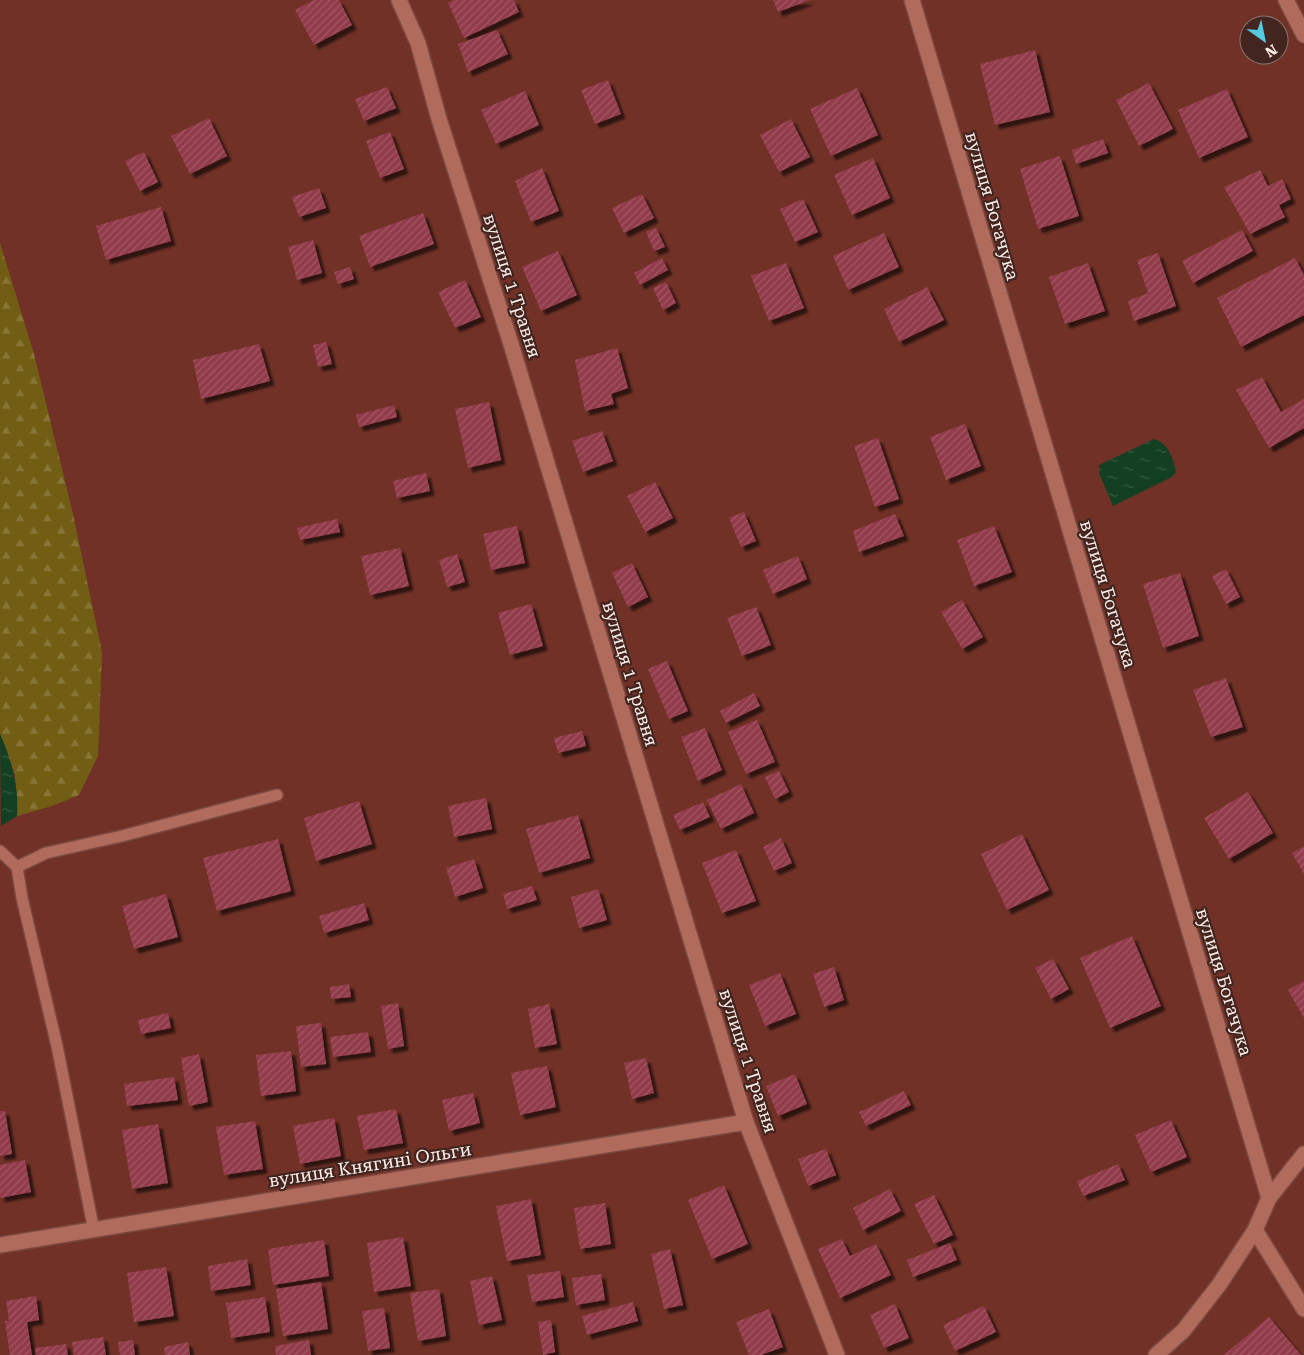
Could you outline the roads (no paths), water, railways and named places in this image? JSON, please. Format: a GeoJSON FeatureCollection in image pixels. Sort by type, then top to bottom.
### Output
{"type":"FeatureCollection","features":[{"type":"Feature","properties":{"kind":"street","name":"вулиця 1 Травня"},"geometry":{"type":"LineString","coordinates":[[399,0],[418,43],[439,119],[511,344],[746,1122],[837,1355]]}},
{"type":"Feature","properties":{"kind":"street","name":"вулиця Богачука"},"geometry":{"type":"LineString","coordinates":[[912,0],[1269,1198]]}},
{"type":"Feature","properties":{"kind":"street"},"geometry":{"type":"LineString","coordinates":[[1286,0],[1304,35]]}},
{"type":"Feature","properties":{"kind":"street","name":"вулиця Княгині Ольги"},"geometry":{"type":"LineString","coordinates":[[0,1246],[746,1122]]}},
{"type":"Feature","properties":{"kind":"street"},"geometry":{"type":"LineString","coordinates":[[1156,1355],[1183,1331],[1219,1285],[1255,1230],[1269,1198],[1304,1154]]}},
{"type":"Feature","properties":{"kind":"street"},"geometry":{"type":"LineString","coordinates":[[1255,1230],[1304,1309]]}},
{"type":"Feature","properties":{"kind":"lane"},"geometry":{"type":"LineString","coordinates":[[17,866],[46,853],[122,836],[276,796]]}},
{"type":"Feature","properties":{"kind":"lane"},"geometry":{"type":"LineString","coordinates":[[0,851],[17,866],[22,898],[57,1046],[94,1230]]}},
{"type":"Feature","properties":{"kind":"water"},"geometry":{"type":"Polygon","coordinates":[[[1154,439],[1167,448],[1172,457],[1176,472],[1172,477],[1113,506],[1099,473],[1099,465],[1154,439]]]}},
{"type":"Feature","properties":{"kind":"water"},"geometry":{"type":"Polygon","coordinates":[[[0,734],[14,774],[17,795],[17,816],[1,826],[0,734]]]}}]}
